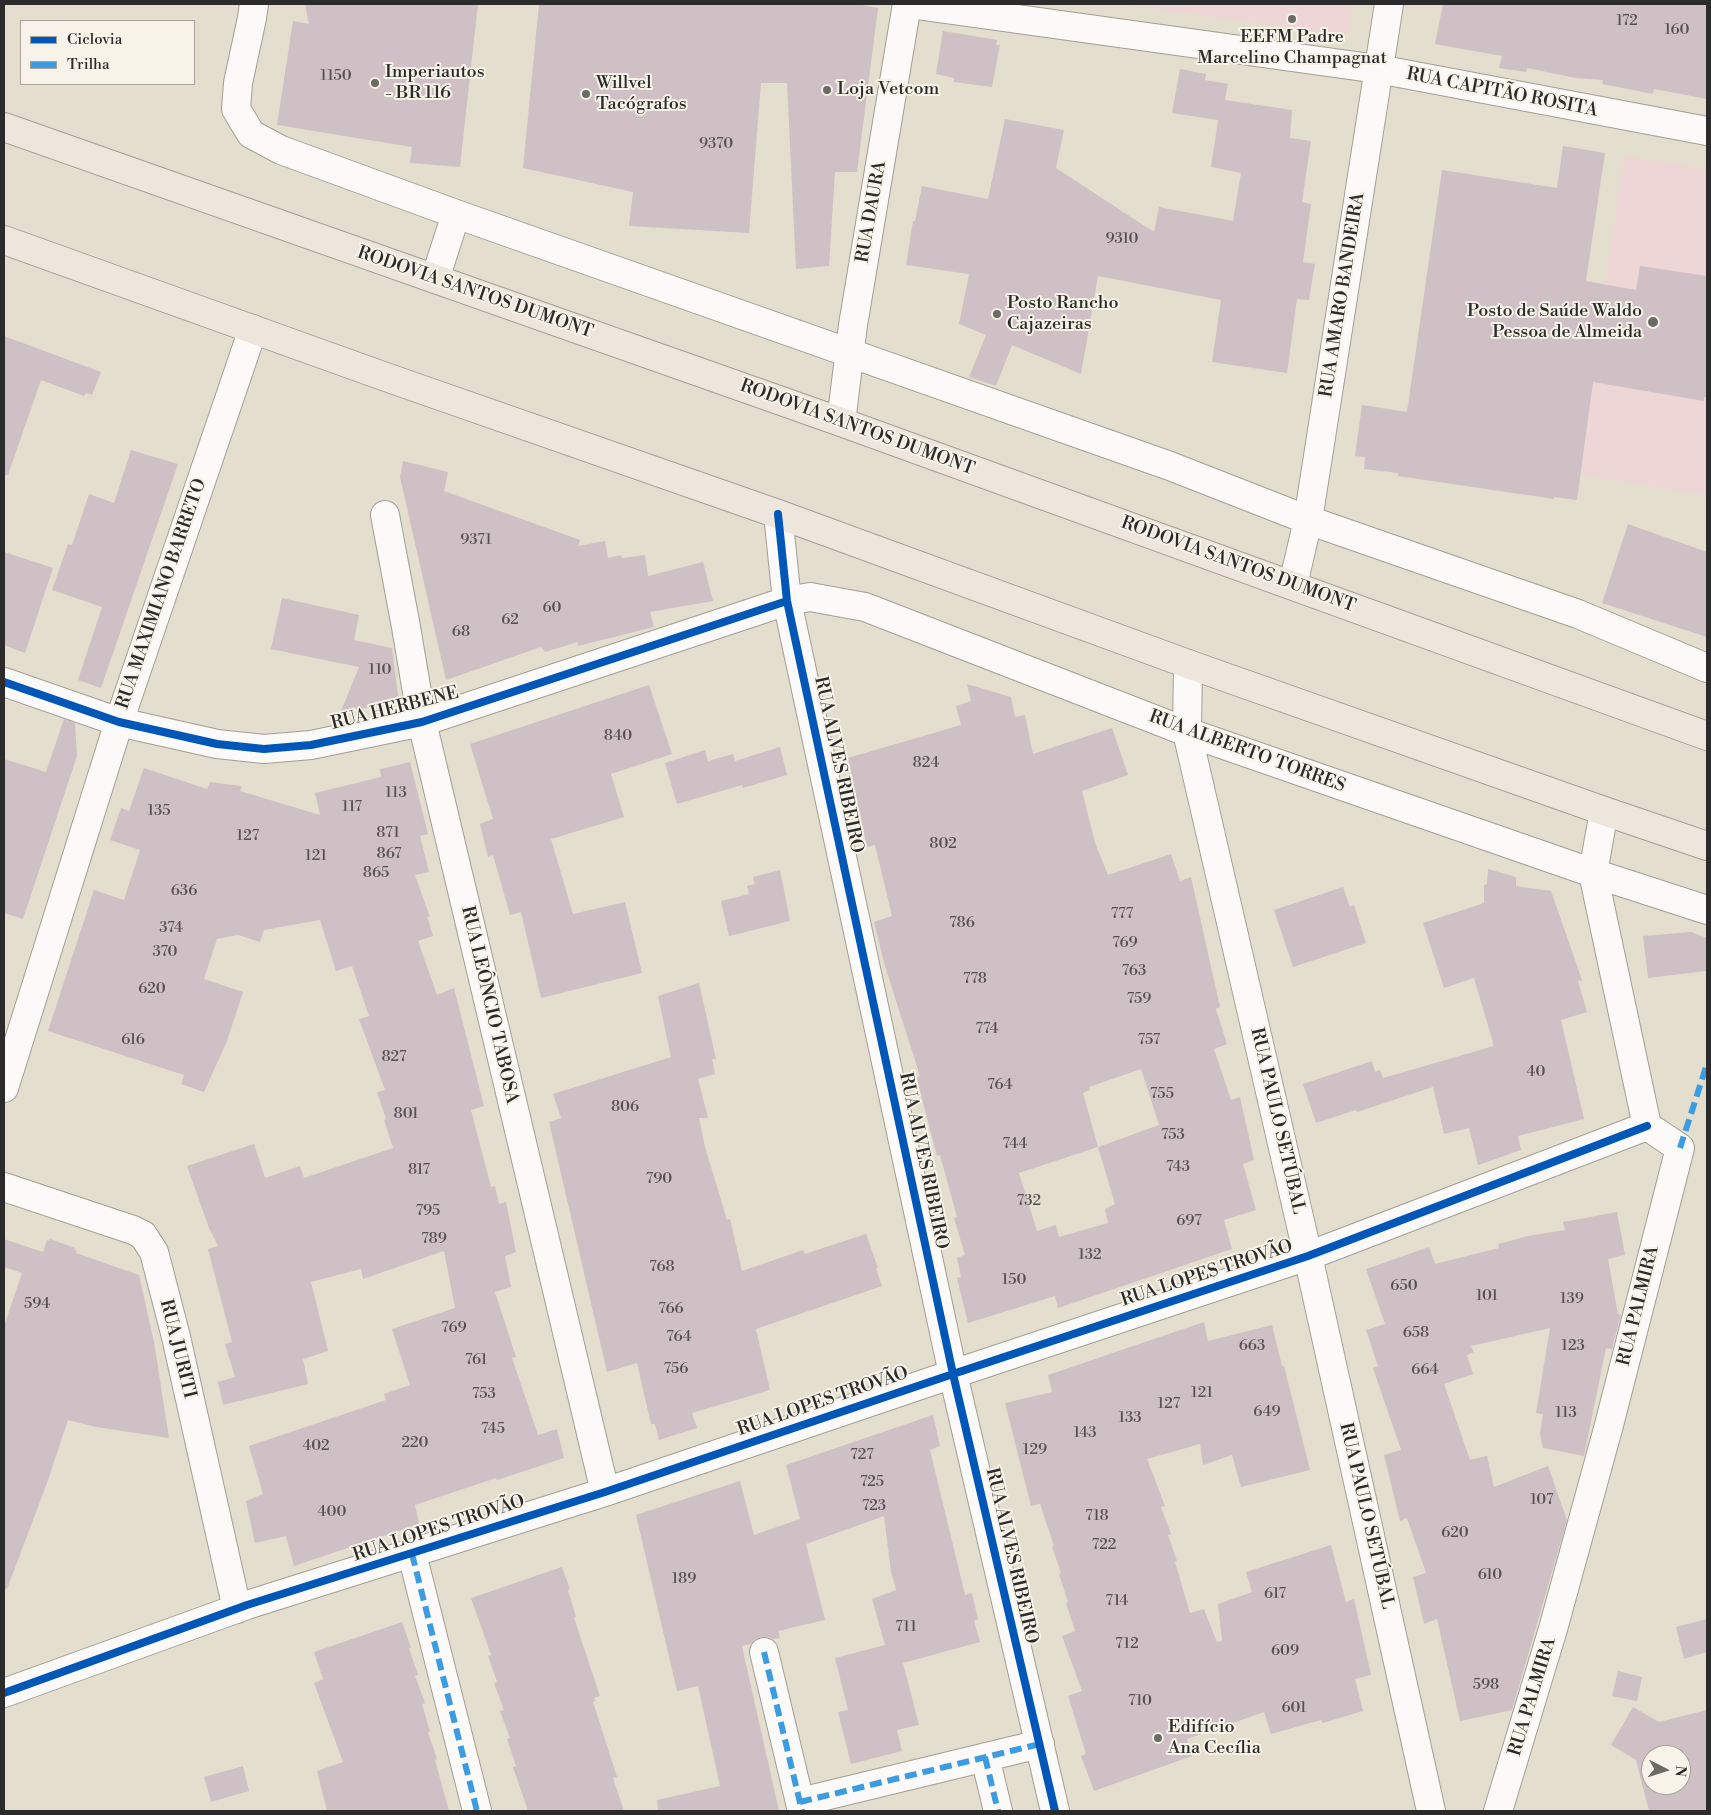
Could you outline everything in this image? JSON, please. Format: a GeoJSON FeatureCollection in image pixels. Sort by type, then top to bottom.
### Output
{"type":"FeatureCollection","features":[{"type":"Feature","properties":{"kind":"highway","name":"RODOVIA SANTOS DUMONT"},"geometry":{"type":"LineString","coordinates":[[4,127],[841,422],[1707,736]]}},
{"type":"Feature","properties":{"kind":"highway"},"geometry":{"type":"LineString","coordinates":[[4,240],[383,376],[778,514],[1188,664],[1707,846]]}},
{"type":"Feature","properties":{"kind":"street"},"geometry":{"type":"LineString","coordinates":[[254,4],[238,84],[236,108],[251,134],[282,150],[456,214],[1170,466],[1308,520],[1578,614],[1707,668]]}},
{"type":"Feature","properties":{"kind":"street","name":"RUA CAPITÃO ROSITA"},"geometry":{"type":"LineString","coordinates":[[908,4],[1378,69],[1707,131]]}},
{"type":"Feature","properties":{"kind":"street","name":"RUA DAURA"},"geometry":{"type":"LineString","coordinates":[[841,422],[850,353],[908,4]]}},
{"type":"Feature","properties":{"kind":"street","name":"RUA AMARO BANDEIRA"},"geometry":{"type":"LineString","coordinates":[[1293,585],[1308,520],[1389,4]]}},
{"type":"Feature","properties":{"kind":"street"},"geometry":{"type":"LineString","coordinates":[[435,279],[456,214]]}},
{"type":"Feature","properties":{"kind":"street","name":"RUA MAXIMIANO BARRETO"},"geometry":{"type":"LineString","coordinates":[[4,1088],[119,722],[253,329]]}},
{"type":"Feature","properties":{"kind":"street","name":"RUA ALVES RIBEIRO"},"geometry":{"type":"LineString","coordinates":[[778,514],[787,601],[953,1374],[1055,1811]]}},
{"type":"Feature","properties":{"kind":"street","name":"RUA LEÔNCIO TABOSA"},"geometry":{"type":"LineString","coordinates":[[385,515],[422,722],[605,1492]]}},
{"type":"Feature","properties":{"kind":"street","name":"RUA ALBERTO TORRES"},"geometry":{"type":"LineString","coordinates":[[787,601],[810,596],[865,607],[1186,732],[1593,873],[1707,910]]}},
{"type":"Feature","properties":{"kind":"street","name":"RUA HERBENE"},"geometry":{"type":"LineString","coordinates":[[4,682],[119,722],[217,744],[264,749],[311,745],[422,722],[787,601]]}},
{"type":"Feature","properties":{"kind":"street","name":"RUA PAULO SETÚBAL"},"geometry":{"type":"LineString","coordinates":[[1188,664],[1186,732],[1308,1256],[1432,1811]]}},
{"type":"Feature","properties":{"kind":"street"},"geometry":{"type":"LineString","coordinates":[[1604,811],[1593,873],[1647,1126]]}},
{"type":"Feature","properties":{"kind":"street","name":"RUA LOPES TROVÃO"},"geometry":{"type":"LineString","coordinates":[[4,1693],[237,1609],[605,1492],[1308,1256],[1647,1126]]}},
{"type":"Feature","properties":{"kind":"street","name":"RUA PALMIRA"},"geometry":{"type":"LineString","coordinates":[[1498,1811],[1553,1629],[1609,1425],[1680,1148],[1647,1126]]}},
{"type":"Feature","properties":{"kind":"street","name":"RUA JURITI"},"geometry":{"type":"LineString","coordinates":[[4,1187],[134,1230],[143,1235],[154,1252],[176,1337],[237,1609]]}},
{"type":"Feature","properties":{"kind":"street"},"geometry":{"type":"LineString","coordinates":[[412,1554],[477,1811]]}},
{"type":"Feature","properties":{"kind":"street"},"geometry":{"type":"LineString","coordinates":[[764,1652],[801,1807],[1040,1744]]}},
{"type":"Feature","properties":{"kind":"street"},"geometry":{"type":"LineString","coordinates":[[985,1758],[998,1811]]}},
{"type":"Feature","properties":{"kind":"shaded area","name":"EEFM Padre Marcelino Champagnat"},"geometry":{"type":"Polygon","coordinates":[[[1120,4],[1353,4],[1348,35],[1120,4]]]}},
{"type":"Feature","properties":{"kind":"shaded area","name":"Posto de Saúde Waldo Pessoa de Almeida"},"geometry":{"type":"Polygon","coordinates":[[[1624,156],[1707,169],[1707,495],[1577,474],[1624,156]]]}},
{"type":"Feature","properties":{"kind":"building"},"geometry":{"type":"Polygon","coordinates":[[[305,4],[478,4],[460,167],[410,163],[412,147],[277,125],[293,21],[309,24],[305,4]]]}},
{"type":"Feature","properties":{"kind":"building"},"geometry":{"type":"Polygon","coordinates":[[[539,4],[856,4],[878,8],[857,172],[835,172],[829,266],[796,269],[787,83],[761,83],[749,233],[629,226],[633,192],[523,168],[539,4]]]}},
{"type":"Feature","properties":{"kind":"building"},"geometry":{"type":"Polygon","coordinates":[[[1443,4],[1707,4],[1707,99],[1654,89],[1653,94],[1602,84],[1603,80],[1576,78],[1527,68],[1526,72],[1499,68],[1502,56],[1435,44],[1443,4]]]}},
{"type":"Feature","properties":{"kind":"building"},"geometry":{"type":"Polygon","coordinates":[[[943,31],[997,40],[996,45],[1000,45],[992,87],[954,82],[954,78],[936,74],[943,31]]]}},
{"type":"Feature","properties":{"kind":"building"},"geometry":{"type":"Polygon","coordinates":[[[1180,69],[1206,74],[1205,80],[1228,84],[1225,100],[1292,110],[1290,138],[1311,141],[1302,202],[1311,204],[1303,262],[1315,264],[1309,300],[1297,299],[1287,373],[1212,362],[1221,300],[1098,276],[1081,374],[1012,345],[996,386],[969,377],[986,335],[959,324],[969,274],[906,265],[913,221],[915,221],[922,186],[988,199],[1005,119],[1064,130],[1056,168],[1154,232],[1159,207],[1233,221],[1241,173],[1211,167],[1218,120],[1172,113],[1180,69]]]}},
{"type":"Feature","properties":{"kind":"building"},"geometry":{"type":"Polygon","coordinates":[[[1563,146],[1605,153],[1586,281],[1636,290],[1640,266],[1707,276],[1707,398],[1704,397],[1704,401],[1593,382],[1577,500],[1554,497],[1554,499],[1398,476],[1398,473],[1364,469],[1365,457],[1355,456],[1362,405],[1407,412],[1442,170],[1557,188],[1563,146]]]}},
{"type":"Feature","properties":{"kind":"building"},"geometry":{"type":"Polygon","coordinates":[[[4,336],[101,372],[92,395],[86,393],[84,396],[41,380],[8,475],[4,475],[4,336]]]}},
{"type":"Feature","properties":{"kind":"building"},"geometry":{"type":"Polygon","coordinates":[[[131,450],[178,464],[101,688],[78,680],[102,607],[52,590],[68,544],[72,545],[89,494],[114,503],[131,450]]]}},
{"type":"Feature","properties":{"kind":"building"},"geometry":{"type":"Polygon","coordinates":[[[403,461],[448,472],[444,491],[580,540],[578,546],[605,541],[608,558],[621,555],[622,558],[645,555],[648,576],[703,562],[713,601],[650,612],[654,627],[578,646],[578,642],[545,652],[541,647],[446,680],[400,477],[403,461]]]}},
{"type":"Feature","properties":{"kind":"building"},"geometry":{"type":"Polygon","coordinates":[[[1628,524],[1707,552],[1707,637],[1602,603],[1628,524]]]}},
{"type":"Feature","properties":{"kind":"building"},"geometry":{"type":"Polygon","coordinates":[[[4,552],[53,568],[25,653],[4,645],[4,552]]]}},
{"type":"Feature","properties":{"kind":"building"},"geometry":{"type":"Polygon","coordinates":[[[282,598],[359,615],[354,640],[392,648],[399,704],[341,711],[359,667],[271,649],[282,598]]]}},
{"type":"Feature","properties":{"kind":"building"},"geometry":{"type":"Polygon","coordinates":[[[967,684],[1011,697],[1015,717],[1025,715],[1033,754],[1112,728],[1128,775],[1082,791],[1095,843],[1108,875],[1171,854],[1180,881],[1191,877],[1220,1007],[1216,1009],[1227,1044],[1214,1049],[1231,1100],[1240,1097],[1254,1160],[1243,1164],[1256,1210],[1224,1220],[1232,1249],[1058,1308],[1055,1296],[968,1323],[957,1278],[961,1277],[957,1258],[965,1255],[954,1218],[957,1217],[940,1155],[937,1156],[917,1077],[920,1076],[884,963],[874,922],[892,916],[875,845],[867,847],[848,758],[961,725],[956,706],[971,701],[967,684]],[[1141,1069],[1089,1087],[1090,1090],[1083,1093],[1098,1147],[1159,1125],[1141,1069]],[[1098,1147],[1019,1173],[1037,1231],[1056,1225],[1059,1237],[1108,1223],[1105,1209],[1115,1204],[1098,1147]]]}},
{"type":"Feature","properties":{"kind":"building"},"geometry":{"type":"Polygon","coordinates":[[[649,685],[672,754],[611,774],[624,817],[551,839],[573,914],[625,902],[642,973],[541,998],[521,912],[510,915],[493,855],[488,857],[480,824],[493,819],[470,744],[649,685]]]}},
{"type":"Feature","properties":{"kind":"building"},"geometry":{"type":"Polygon","coordinates":[[[64,719],[75,723],[77,756],[23,919],[4,913],[4,759],[46,772],[64,719]]]}},
{"type":"Feature","properties":{"kind":"building"},"geometry":{"type":"Polygon","coordinates":[[[780,747],[787,775],[743,788],[742,785],[677,804],[665,763],[705,750],[708,761],[733,754],[735,761],[780,747]]]}},
{"type":"Feature","properties":{"kind":"building"},"geometry":{"type":"Polygon","coordinates":[[[410,762],[428,834],[420,836],[429,872],[415,875],[430,917],[427,916],[433,936],[418,941],[437,995],[454,988],[484,1106],[471,1110],[491,1187],[495,1186],[499,1204],[506,1202],[516,1252],[505,1256],[511,1287],[495,1292],[516,1357],[512,1358],[538,1435],[557,1429],[564,1458],[415,1505],[419,1524],[294,1566],[286,1536],[255,1543],[246,1501],[263,1494],[249,1446],[386,1400],[384,1394],[410,1385],[392,1329],[455,1308],[444,1251],[363,1279],[361,1269],[311,1282],[328,1351],[303,1359],[308,1384],[223,1405],[218,1382],[235,1377],[225,1344],[232,1342],[208,1249],[218,1246],[209,1228],[187,1166],[254,1144],[265,1178],[300,1166],[304,1178],[393,1148],[377,1092],[385,1090],[359,1019],[369,1016],[352,966],[336,971],[320,920],[264,930],[260,942],[238,935],[217,939],[204,979],[243,992],[227,1041],[204,1092],[181,1084],[184,1075],[48,1031],[94,890],[124,900],[140,850],[110,840],[121,808],[129,811],[144,768],[207,789],[210,782],[242,786],[240,791],[320,815],[315,793],[381,777],[380,769],[410,762]]]}},
{"type":"Feature","properties":{"kind":"building"},"geometry":{"type":"Polygon","coordinates":[[[1488,869],[1516,877],[1516,886],[1551,891],[1582,980],[1578,981],[1587,1012],[1561,1020],[1584,1119],[1518,1136],[1521,1150],[1478,1165],[1469,1128],[1444,1134],[1433,1087],[1357,1112],[1356,1110],[1316,1123],[1303,1084],[1372,1061],[1375,1072],[1380,1070],[1383,1078],[1494,1046],[1474,978],[1444,988],[1423,923],[1484,903],[1484,885],[1487,884],[1488,869]]]}},
{"type":"Feature","properties":{"kind":"building"},"geometry":{"type":"Polygon","coordinates":[[[780,870],[790,921],[729,936],[721,901],[749,894],[747,886],[755,884],[753,877],[780,870]]]}},
{"type":"Feature","properties":{"kind":"building"},"geometry":{"type":"Polygon","coordinates":[[[1343,887],[1350,907],[1354,905],[1366,943],[1293,967],[1274,910],[1343,887]]]}},
{"type":"Feature","properties":{"kind":"building"},"geometry":{"type":"Polygon","coordinates":[[[1691,932],[1707,938],[1707,971],[1648,978],[1643,936],[1691,932]]]}},
{"type":"Feature","properties":{"kind":"building"},"geometry":{"type":"Polygon","coordinates":[[[699,983],[716,1059],[712,1059],[715,1074],[698,1079],[708,1118],[699,1118],[705,1147],[727,1220],[730,1219],[742,1271],[803,1250],[805,1254],[866,1234],[882,1286],[756,1329],[770,1390],[692,1413],[697,1428],[659,1440],[655,1424],[651,1424],[637,1363],[607,1372],[549,1122],[561,1118],[553,1094],[671,1057],[658,996],[699,983]]]}},
{"type":"Feature","properties":{"kind":"building"},"geometry":{"type":"Polygon","coordinates":[[[1617,1212],[1625,1255],[1608,1259],[1618,1314],[1621,1315],[1612,1349],[1606,1348],[1584,1456],[1543,1448],[1540,1434],[1543,1414],[1536,1413],[1550,1328],[1471,1346],[1474,1352],[1467,1355],[1473,1374],[1444,1384],[1470,1460],[1487,1456],[1494,1487],[1548,1466],[1567,1520],[1512,1710],[1460,1721],[1437,1619],[1424,1624],[1413,1577],[1426,1573],[1407,1518],[1400,1521],[1384,1455],[1401,1450],[1373,1368],[1378,1366],[1366,1330],[1385,1324],[1366,1269],[1429,1247],[1435,1264],[1499,1248],[1498,1244],[1528,1236],[1565,1230],[1563,1222],[1617,1212]]]}},
{"type":"Feature","properties":{"kind":"building"},"geometry":{"type":"Polygon","coordinates":[[[4,1239],[43,1252],[47,1240],[49,1241],[50,1239],[75,1248],[74,1250],[77,1250],[76,1253],[139,1275],[154,1342],[169,1438],[96,1427],[68,1420],[47,1483],[7,1589],[4,1588],[4,1326],[22,1273],[4,1267],[4,1239]]]}},
{"type":"Feature","properties":{"kind":"building"},"geometry":{"type":"Polygon","coordinates":[[[1204,1322],[1208,1341],[1272,1325],[1310,1470],[1241,1487],[1232,1455],[1203,1465],[1200,1444],[1147,1459],[1165,1506],[1161,1507],[1171,1534],[1168,1535],[1177,1561],[1175,1562],[1190,1613],[1204,1609],[1217,1642],[1222,1641],[1218,1604],[1252,1592],[1246,1572],[1331,1545],[1346,1602],[1354,1599],[1371,1675],[1355,1679],[1363,1711],[1323,1723],[1321,1720],[1271,1734],[1264,1712],[1187,1739],[1192,1756],[1094,1791],[1081,1756],[1086,1754],[1068,1696],[1082,1691],[1062,1636],[1075,1631],[1059,1574],[1061,1573],[1052,1547],[1054,1546],[1040,1504],[1031,1506],[1005,1403],[1052,1392],[1048,1375],[1204,1322]]]}},
{"type":"Feature","properties":{"kind":"building"},"geometry":{"type":"Polygon","coordinates":[[[933,1415],[940,1446],[930,1450],[965,1595],[972,1593],[978,1619],[974,1621],[980,1642],[903,1663],[919,1725],[897,1730],[902,1751],[851,1764],[838,1712],[848,1710],[835,1658],[885,1645],[872,1599],[896,1590],[891,1572],[884,1516],[806,1544],[825,1620],[778,1631],[780,1638],[761,1637],[754,1640],[751,1644],[742,1646],[779,1811],[658,1811],[657,1800],[720,1786],[698,1686],[677,1691],[636,1515],[740,1481],[754,1535],[800,1519],[786,1465],[933,1415]]]}},
{"type":"Feature","properties":{"kind":"building"},"geometry":{"type":"Polygon","coordinates":[[[562,1567],[570,1589],[568,1590],[576,1617],[574,1618],[600,1696],[594,1698],[596,1701],[593,1702],[617,1777],[613,1778],[624,1811],[528,1811],[513,1767],[516,1766],[507,1739],[510,1738],[500,1711],[504,1710],[494,1683],[497,1682],[488,1656],[491,1655],[471,1598],[562,1567]]]}},
{"type":"Feature","properties":{"kind":"building"},"geometry":{"type":"Polygon","coordinates":[[[1707,1619],[1707,1652],[1684,1659],[1676,1627],[1707,1619]]]}},
{"type":"Feature","properties":{"kind":"building"},"geometry":{"type":"Polygon","coordinates":[[[402,1622],[418,1675],[415,1676],[425,1703],[422,1704],[430,1732],[428,1732],[437,1759],[435,1760],[449,1811],[327,1811],[317,1771],[343,1762],[314,1683],[323,1679],[314,1652],[402,1622]]]}},
{"type":"Feature","properties":{"kind":"building"},"geometry":{"type":"Polygon","coordinates":[[[1618,1671],[1642,1677],[1637,1701],[1612,1696],[1618,1671]]]}},
{"type":"Feature","properties":{"kind":"building"},"geometry":{"type":"Polygon","coordinates":[[[1633,1707],[1659,1722],[1707,1710],[1707,1811],[1649,1811],[1645,1795],[1691,1795],[1691,1745],[1641,1745],[1641,1780],[1636,1760],[1611,1745],[1633,1707]]]}},
{"type":"Feature","properties":{"kind":"building"},"geometry":{"type":"Polygon","coordinates":[[[243,1766],[249,1791],[211,1802],[204,1777],[243,1766]]]}},
{"type":"Feature","properties":{"kind":"marked path"},"geometry":{"type":"LineString","coordinates":[[1680,1148],[1707,1064]]}},
{"type":"Feature","properties":{"kind":"marked path"},"geometry":{"type":"LineString","coordinates":[[412,1554],[477,1811]]}},
{"type":"Feature","properties":{"kind":"marked path"},"geometry":{"type":"LineString","coordinates":[[764,1652],[802,1811]]}},
{"type":"Feature","properties":{"kind":"marked path"},"geometry":{"type":"LineString","coordinates":[[800,1802],[1040,1744]]}},
{"type":"Feature","properties":{"kind":"marked path"},"geometry":{"type":"LineString","coordinates":[[985,1757],[998,1811]]}},
{"type":"Feature","properties":{"kind":"cycle path"},"geometry":{"type":"LineString","coordinates":[[778,514],[787,601],[953,1374],[1055,1811]]}},
{"type":"Feature","properties":{"kind":"cycle path"},"geometry":{"type":"LineString","coordinates":[[4,682],[119,722],[217,744],[264,749],[311,745],[422,722],[787,601]]}},
{"type":"Feature","properties":{"kind":"cycle path"},"geometry":{"type":"LineString","coordinates":[[4,1693],[247,1605],[605,1492],[1308,1256],[1647,1126]]}},
{"type":"Feature","properties":{"kind":"place","name":"EEFM Padre Marcelino Champagnat"},"geometry":{"type":"Point","coordinates":[1292,19]}},
{"type":"Feature","properties":{"kind":"place","name":"Imperiautos - BR 116"},"geometry":{"type":"Point","coordinates":[375,83]}},
{"type":"Feature","properties":{"kind":"place","name":"Loja Vetcom"},"geometry":{"type":"Point","coordinates":[827,90]}},
{"type":"Feature","properties":{"kind":"place","name":"Willvel Tacógrafos"},"geometry":{"type":"Point","coordinates":[586,94]}},
{"type":"Feature","properties":{"kind":"place","name":"Posto Rancho Cajazeiras"},"geometry":{"type":"Point","coordinates":[997,314]}},
{"type":"Feature","properties":{"kind":"place","name":"Posto de Saúde Waldo Pessoa de Almeida"},"geometry":{"type":"Point","coordinates":[1653,322]}},
{"type":"Feature","properties":{"kind":"place","name":"Edifício Ana Cecília"},"geometry":{"type":"Point","coordinates":[1158,1738]}}]}
